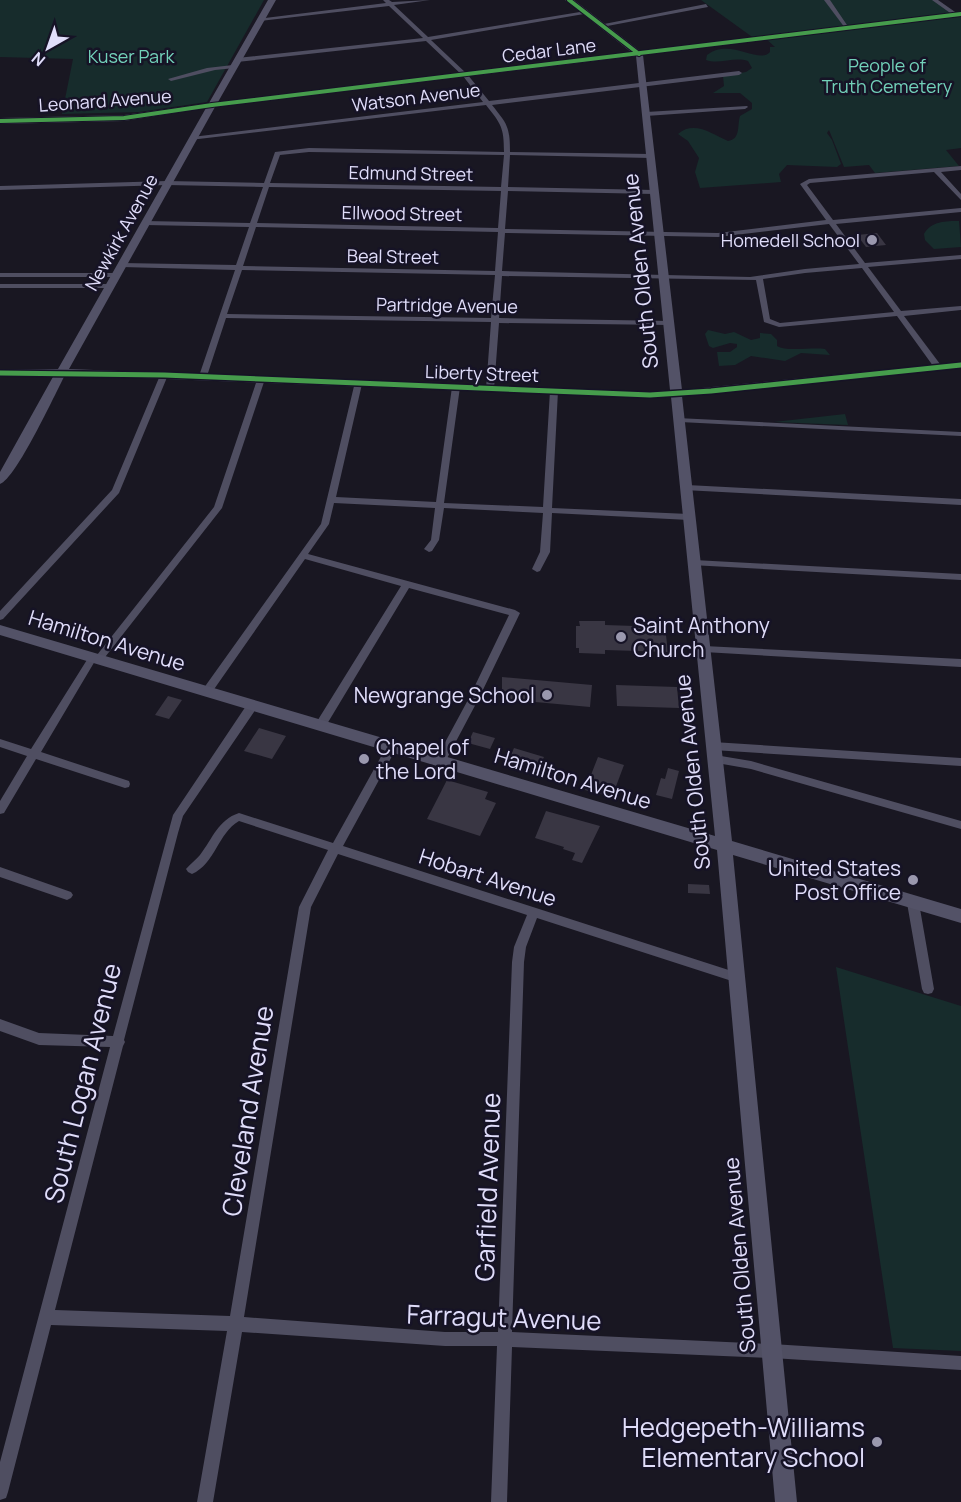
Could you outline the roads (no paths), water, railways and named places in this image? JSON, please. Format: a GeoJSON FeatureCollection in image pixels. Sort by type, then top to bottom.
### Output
{"type":"FeatureCollection","features":[{"type":"Feature","properties":{"kind":"street","name":"Newkirk Avenue"},"geometry":{"type":"LineString","coordinates":[[0,480],[10,468],[167,183],[272,0]]}},
{"type":"Feature","properties":{"kind":"street"},"geometry":{"type":"LineString","coordinates":[[386,0],[465,75],[506,127],[507,154],[490,389]]}},
{"type":"Feature","properties":{"kind":"street"},"geometry":{"type":"LineString","coordinates":[[260,19],[392,6],[427,0]]}},
{"type":"Feature","properties":{"kind":"street"},"geometry":{"type":"LineString","coordinates":[[569,0],[639,54]]}},
{"type":"Feature","properties":{"kind":"street"},"geometry":{"type":"LineString","coordinates":[[827,0],[847,27]]}},
{"type":"Feature","properties":{"kind":"street"},"geometry":{"type":"LineString","coordinates":[[935,0],[958,14]]}},
{"type":"Feature","properties":{"kind":"street"},"geometry":{"type":"LineString","coordinates":[[602,25],[706,6]]}},
{"type":"Feature","properties":{"kind":"street"},"geometry":{"type":"LineString","coordinates":[[171,79],[182,78],[207,68],[235,63],[428,39],[584,12]]}},
{"type":"Feature","properties":{"kind":"street","name":"Cedar Lane"},"geometry":{"type":"LineString","coordinates":[[212,105],[958,14]]}},
{"type":"Feature","properties":{"kind":"street","name":"South Olden Avenue"},"geometry":{"type":"LineString","coordinates":[[639,54],[670,323],[738,978],[786,1502]]}},
{"type":"Feature","properties":{"kind":"street","name":"Watson Avenue"},"geometry":{"type":"LineString","coordinates":[[192,139],[739,73]]}},
{"type":"Feature","properties":{"kind":"street","name":"Leonard Avenue"},"geometry":{"type":"LineString","coordinates":[[0,121],[132,117],[212,105]]}},
{"type":"Feature","properties":{"kind":"street"},"geometry":{"type":"LineString","coordinates":[[646,114],[746,107]]}},
{"type":"Feature","properties":{"kind":"street"},"geometry":{"type":"LineString","coordinates":[[203,376],[277,153],[309,150],[651,156]]}},
{"type":"Feature","properties":{"kind":"street"},"geometry":{"type":"LineString","coordinates":[[939,368],[862,266],[804,183],[961,168]]}},
{"type":"Feature","properties":{"kind":"street"},"geometry":{"type":"LineString","coordinates":[[936,170],[961,198]]}},
{"type":"Feature","properties":{"kind":"street","name":"Edmund Street"},"geometry":{"type":"LineString","coordinates":[[0,188],[167,183],[654,192]]}},
{"type":"Feature","properties":{"kind":"street","name":"Ellwood Street"},"geometry":{"type":"LineString","coordinates":[[145,223],[732,234],[961,210]]}},
{"type":"Feature","properties":{"kind":"street","name":"Beal Street"},"geometry":{"type":"LineString","coordinates":[[122,265],[759,279],[961,256]]}},
{"type":"Feature","properties":{"kind":"street"},"geometry":{"type":"LineString","coordinates":[[0,275],[116,275]]}},
{"type":"Feature","properties":{"kind":"street"},"geometry":{"type":"LineString","coordinates":[[759,279],[767,320],[772,324],[788,325],[961,308]]}},
{"type":"Feature","properties":{"kind":"street"},"geometry":{"type":"LineString","coordinates":[[0,286],[110,286]]}},
{"type":"Feature","properties":{"kind":"street","name":"Partridge Avenue"},"geometry":{"type":"LineString","coordinates":[[224,316],[670,323]]}},
{"type":"Feature","properties":{"kind":"street","name":"Liberty Street"},"geometry":{"type":"LineString","coordinates":[[0,373],[63,372],[203,376],[490,389],[677,393],[961,365]]}},
{"type":"Feature","properties":{"kind":"street"},"geometry":{"type":"LineString","coordinates":[[0,617],[116,491],[164,375]]}},
{"type":"Feature","properties":{"kind":"street"},"geometry":{"type":"LineString","coordinates":[[0,810],[96,658],[218,508],[261,379]]}},
{"type":"Feature","properties":{"kind":"street"},"geometry":{"type":"LineString","coordinates":[[206,692],[326,524],[358,384]]}},
{"type":"Feature","properties":{"kind":"street"},"geometry":{"type":"LineString","coordinates":[[429,549],[435,540],[456,387]]}},
{"type":"Feature","properties":{"kind":"street"},"geometry":{"type":"LineString","coordinates":[[537,569],[545,552],[554,391]]}},
{"type":"Feature","properties":{"kind":"street"},"geometry":{"type":"LineString","coordinates":[[680,420],[961,434]]}},
{"type":"Feature","properties":{"kind":"street"},"geometry":{"type":"LineString","coordinates":[[687,488],[961,502]]}},
{"type":"Feature","properties":{"kind":"street"},"geometry":{"type":"LineString","coordinates":[[331,500],[689,517]]}},
{"type":"Feature","properties":{"kind":"street"},"geometry":{"type":"LineString","coordinates":[[303,556],[514,613],[474,698],[440,760]]}},
{"type":"Feature","properties":{"kind":"street"},"geometry":{"type":"LineString","coordinates":[[694,563],[961,577]]}},
{"type":"Feature","properties":{"kind":"street"},"geometry":{"type":"LineString","coordinates":[[320,726],[407,584]]}},
{"type":"Feature","properties":{"kind":"street","name":"Hamilton Avenue"},"geometry":{"type":"LineString","coordinates":[[0,630],[961,916]]}},
{"type":"Feature","properties":{"kind":"street"},"geometry":{"type":"LineString","coordinates":[[704,649],[961,663]]}},
{"type":"Feature","properties":{"kind":"street","name":"South Logan Avenue"},"geometry":{"type":"LineString","coordinates":[[0,1492],[119,1042],[145,933],[178,815],[252,706]]}},
{"type":"Feature","properties":{"kind":"street"},"geometry":{"type":"LineString","coordinates":[[0,743],[125,784]]}},
{"type":"Feature","properties":{"kind":"street","name":"Cleveland Avenue"},"geometry":{"type":"LineString","coordinates":[[205,1502],[305,907],[392,747]]}},
{"type":"Feature","properties":{"kind":"street"},"geometry":{"type":"LineString","coordinates":[[714,752],[770,750],[961,762]]}},
{"type":"Feature","properties":{"kind":"street"},"geometry":{"type":"LineString","coordinates":[[762,768],[759,764],[760,758],[770,750]]}},
{"type":"Feature","properties":{"kind":"street"},"geometry":{"type":"LineString","coordinates":[[714,752],[736,761],[961,825]]}},
{"type":"Feature","properties":{"kind":"street","name":"Hobart Avenue"},"geometry":{"type":"LineString","coordinates":[[192,869],[205,858],[228,822],[239,817],[738,978]]}},
{"type":"Feature","properties":{"kind":"street"},"geometry":{"type":"LineString","coordinates":[[0,872],[67,895]]}},
{"type":"Feature","properties":{"kind":"street"},"geometry":{"type":"LineString","coordinates":[[913,903],[928,989]]}},
{"type":"Feature","properties":{"kind":"street","name":"Garfield Avenue"},"geometry":{"type":"LineString","coordinates":[[499,1502],[518,962],[520,947],[534,912]]}},
{"type":"Feature","properties":{"kind":"street"},"geometry":{"type":"LineString","coordinates":[[0,1025],[39,1039],[119,1042]]}},
{"type":"Feature","properties":{"kind":"street","name":"Farragut Avenue"},"geometry":{"type":"LineString","coordinates":[[45,1317],[236,1324],[367,1335],[772,1351],[961,1363]]}},
{"type":"Feature","properties":{"kind":"place","name":"Homedell School"},"geometry":{"type":"Point","coordinates":[872,240]}},
{"type":"Feature","properties":{"kind":"place","name":"Saint Anthony Church"},"geometry":{"type":"Point","coordinates":[621,637]}},
{"type":"Feature","properties":{"kind":"place","name":"Newgrange School"},"geometry":{"type":"Point","coordinates":[547,695]}},
{"type":"Feature","properties":{"kind":"place","name":"Chapel of the Lord"},"geometry":{"type":"Point","coordinates":[364,759]}},
{"type":"Feature","properties":{"kind":"place","name":"United States Post Office"},"geometry":{"type":"Point","coordinates":[913,880]}},
{"type":"Feature","properties":{"kind":"place","name":"Hedgepeth-Williams Elementary School"},"geometry":{"type":"Point","coordinates":[877,1442]}},
{"type":"Feature","properties":{"kind":"park label","name":"Kuser Park"},"geometry":{"type":"Point","coordinates":[131,56]}},
{"type":"Feature","properties":{"kind":"park label","name":"People of Truth Cemetery"},"geometry":{"type":"Point","coordinates":[887,76]}}]}
